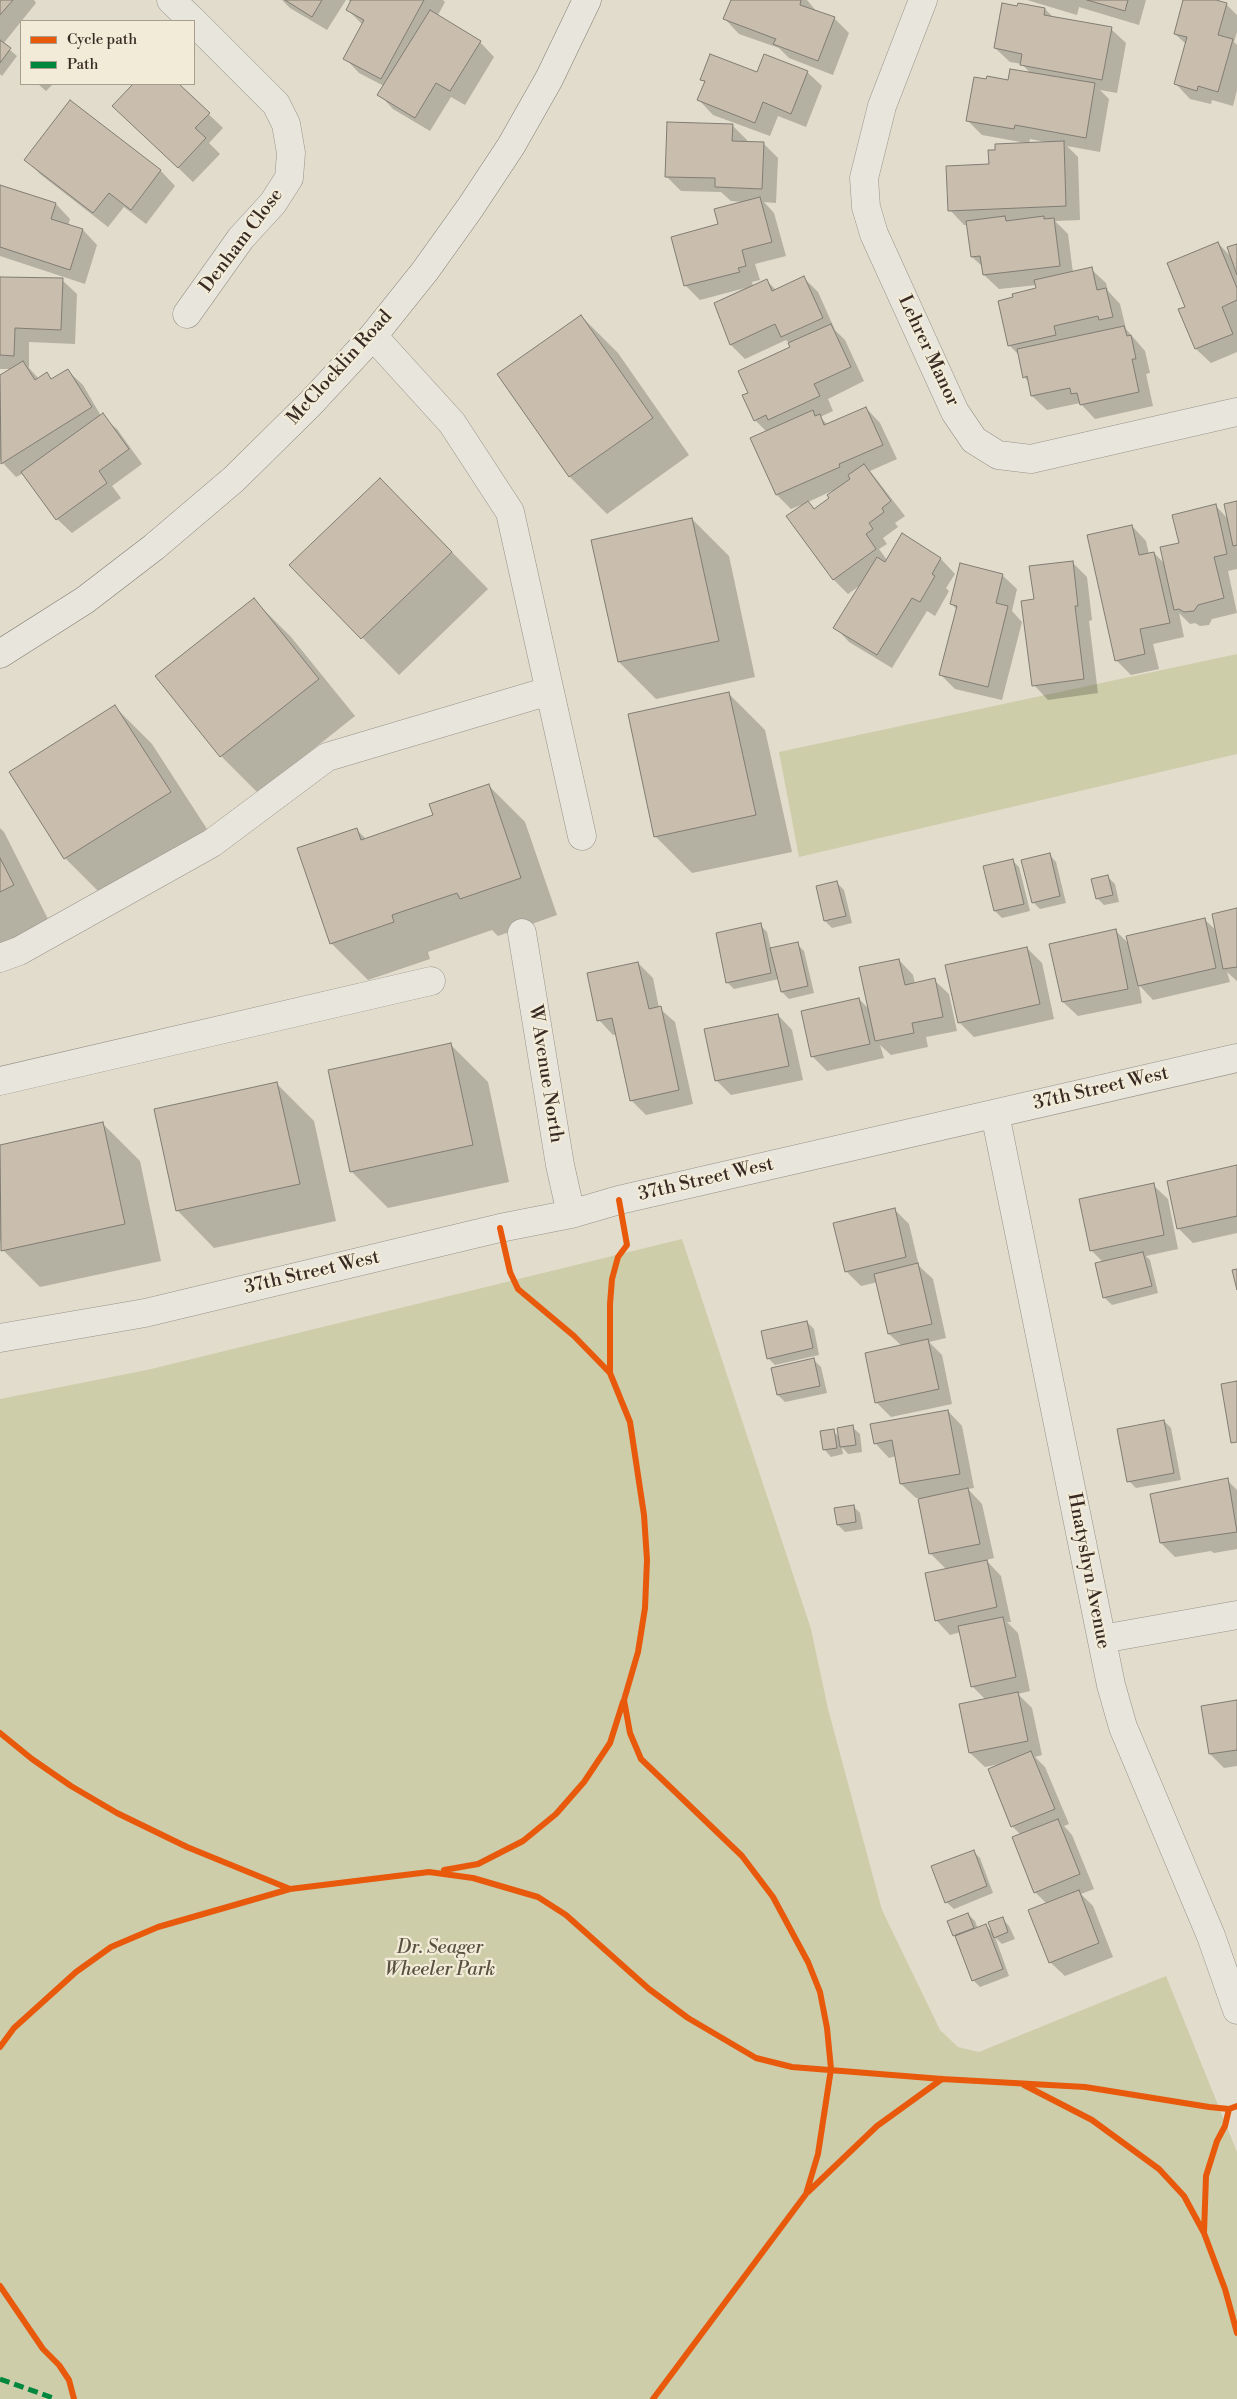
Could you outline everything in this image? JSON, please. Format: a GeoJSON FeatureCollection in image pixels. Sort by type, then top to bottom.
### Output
{"type":"FeatureCollection","features":[{"type":"Feature","properties":{"kind":"street","name":"Denham Close"},"geometry":{"type":"LineString","coordinates":[[171,0],[192,20]]}},
{"type":"Feature","properties":{"kind":"street","name":"McClocklin Road"},"geometry":{"type":"LineString","coordinates":[[0,654],[85,600],[154,547],[234,479],[310,404],[373,336],[436,255],[511,146],[549,79],[588,0]]}},
{"type":"Feature","properties":{"kind":"street","name":"Lehrer Manor"},"geometry":{"type":"LineString","coordinates":[[923,0],[882,106],[864,178],[866,207],[874,234],[955,412],[974,440],[998,456],[1031,459],[1237,412]]}},
{"type":"Feature","properties":{"kind":"street","name":"Denham Close"},"geometry":{"type":"LineString","coordinates":[[187,314],[241,238],[273,203],[289,178],[291,152],[286,124],[276,104],[195,23]]}},
{"type":"Feature","properties":{"kind":"street"},"geometry":{"type":"LineString","coordinates":[[373,336],[452,423],[510,512],[582,836]]}},
{"type":"Feature","properties":{"kind":"street"},"geometry":{"type":"LineString","coordinates":[[0,958],[19,951],[212,843],[328,757],[549,691]]}},
{"type":"Feature","properties":{"kind":"street","name":"W Avenue North"},"geometry":{"type":"LineString","coordinates":[[522,933],[560,1165],[571,1214]]}},
{"type":"Feature","properties":{"kind":"street"},"geometry":{"type":"LineString","coordinates":[[0,1081],[431,981]]}},
{"type":"Feature","properties":{"kind":"street","name":"37th Street West"},"geometry":{"type":"LineString","coordinates":[[0,1338],[144,1312],[500,1228],[571,1214],[619,1200],[1237,1058]]}},
{"type":"Feature","properties":{"kind":"street","name":"Hnatyshyn Avenue"},"geometry":{"type":"LineString","coordinates":[[995,1114],[1102,1638],[1123,1727],[1211,1936],[1237,2010]]}},
{"type":"Feature","properties":{"kind":"street"},"geometry":{"type":"LineString","coordinates":[[1102,1638],[1237,1615]]}},
{"type":"Feature","properties":{"kind":"green space"},"geometry":{"type":"Polygon","coordinates":[[[1237,654],[1237,754],[799,857],[779,752],[1237,654]]]}},
{"type":"Feature","properties":{"kind":"green space","name":"Dr. Seager Wheeler Park"},"geometry":{"type":"Polygon","coordinates":[[[682,1239],[811,1629],[828,1709],[882,1910],[940,2030],[958,2047],[979,2052],[1166,1976],[1237,2152],[1237,2399],[0,2399],[0,1399],[147,1370],[682,1239]]]}},
{"type":"Feature","properties":{"kind":"building"},"geometry":{"type":"Polygon","coordinates":[[[0,0],[13,0],[0,15],[0,0]]]}},
{"type":"Feature","properties":{"kind":"building"},"geometry":{"type":"Polygon","coordinates":[[[285,0],[322,0],[312,17],[285,0]]]}},
{"type":"Feature","properties":{"kind":"building"},"geometry":{"type":"Polygon","coordinates":[[[351,0],[424,0],[381,79],[343,59],[364,20],[346,10],[351,0]]]}},
{"type":"Feature","properties":{"kind":"building"},"geometry":{"type":"Polygon","coordinates":[[[731,0],[801,0],[800,5],[835,17],[818,61],[773,44],[776,39],[723,19],[731,0]]]}},
{"type":"Feature","properties":{"kind":"building"},"geometry":{"type":"Polygon","coordinates":[[[1087,0],[1128,0],[1125,11],[1087,0]]]}},
{"type":"Feature","properties":{"kind":"building"},"geometry":{"type":"Polygon","coordinates":[[[1183,0],[1216,0],[1227,3],[1218,35],[1233,39],[1218,92],[1198,86],[1197,91],[1174,84],[1187,37],[1174,34],[1183,0]]]}},
{"type":"Feature","properties":{"kind":"building"},"geometry":{"type":"Polygon","coordinates":[[[1002,3],[1017,6],[1018,3],[1045,8],[1044,15],[1112,27],[1102,80],[1020,65],[1022,54],[994,48],[1002,3]]]}},
{"type":"Feature","properties":{"kind":"building"},"geometry":{"type":"Polygon","coordinates":[[[430,10],[481,41],[450,91],[436,83],[415,118],[377,95],[430,10]]]}},
{"type":"Feature","properties":{"kind":"building"},"geometry":{"type":"Polygon","coordinates":[[[0,40],[11,48],[0,63],[0,40]]]}},
{"type":"Feature","properties":{"kind":"building"},"geometry":{"type":"Polygon","coordinates":[[[710,54],[757,72],[764,54],[808,71],[791,114],[763,102],[755,123],[697,100],[705,81],[700,80],[710,54]]]}},
{"type":"Feature","properties":{"kind":"building"},"geometry":{"type":"Polygon","coordinates":[[[1010,69],[1095,83],[1086,138],[1015,125],[1014,129],[966,121],[974,77],[986,79],[987,76],[1008,80],[1010,69]]]}},
{"type":"Feature","properties":{"kind":"building"},"geometry":{"type":"Polygon","coordinates":[[[132,85],[180,85],[210,113],[195,128],[206,138],[178,168],[112,106],[132,85]]]}},
{"type":"Feature","properties":{"kind":"building"},"geometry":{"type":"Polygon","coordinates":[[[70,100],[161,170],[131,210],[109,193],[93,213],[24,160],[70,100]]]}},
{"type":"Feature","properties":{"kind":"building"},"geometry":{"type":"Polygon","coordinates":[[[667,122],[733,124],[732,141],[764,142],[762,189],[715,187],[715,178],[665,177],[667,122]]]}},
{"type":"Feature","properties":{"kind":"building"},"geometry":{"type":"Polygon","coordinates":[[[1064,141],[1066,206],[948,211],[946,166],[989,164],[988,150],[995,150],[995,144],[1064,141]]]}},
{"type":"Feature","properties":{"kind":"building"},"geometry":{"type":"Polygon","coordinates":[[[0,185],[56,203],[51,219],[83,229],[70,270],[0,247],[0,185]]]}},
{"type":"Feature","properties":{"kind":"building"},"geometry":{"type":"Polygon","coordinates":[[[760,197],[772,242],[742,250],[746,266],[738,268],[740,272],[684,286],[671,237],[718,224],[714,209],[760,197]]]}},
{"type":"Feature","properties":{"kind":"building"},"geometry":{"type":"Polygon","coordinates":[[[1005,216],[1006,221],[1044,216],[1044,219],[1054,218],[1060,266],[983,275],[980,256],[971,257],[966,221],[1005,216]]]}},
{"type":"Feature","properties":{"kind":"building"},"geometry":{"type":"Polygon","coordinates":[[[1218,242],[1237,288],[1237,300],[1222,307],[1233,334],[1195,349],[1178,309],[1185,307],[1167,263],[1218,242]]]}},
{"type":"Feature","properties":{"kind":"building"},"geometry":{"type":"Polygon","coordinates":[[[1237,244],[1237,275],[1227,247],[1237,244]]]}},
{"type":"Feature","properties":{"kind":"building"},"geometry":{"type":"Polygon","coordinates":[[[1092,267],[1097,290],[1106,288],[1113,317],[1099,320],[1098,316],[1054,326],[1056,335],[1008,346],[998,301],[1013,297],[1012,294],[1036,288],[1034,280],[1092,267]]]}},
{"type":"Feature","properties":{"kind":"building"},"geometry":{"type":"Polygon","coordinates":[[[804,276],[823,318],[781,337],[775,324],[730,345],[714,303],[767,279],[772,291],[804,276]]]}},
{"type":"Feature","properties":{"kind":"building"},"geometry":{"type":"Polygon","coordinates":[[[0,277],[63,278],[61,330],[15,328],[14,356],[0,355],[0,277]]]}},
{"type":"Feature","properties":{"kind":"building"},"geometry":{"type":"Polygon","coordinates":[[[581,315],[653,418],[569,477],[497,374],[581,315]]]}},
{"type":"Feature","properties":{"kind":"building"},"geometry":{"type":"Polygon","coordinates":[[[831,324],[851,367],[814,384],[820,396],[768,420],[766,415],[754,421],[742,395],[748,393],[738,371],[790,347],[788,343],[831,324]]]}},
{"type":"Feature","properties":{"kind":"building"},"geometry":{"type":"Polygon","coordinates":[[[1124,326],[1127,336],[1131,335],[1136,359],[1132,359],[1139,392],[1080,405],[1077,393],[1071,394],[1070,388],[1031,396],[1027,376],[1023,378],[1017,349],[1124,326]]]}},
{"type":"Feature","properties":{"kind":"building"},"geometry":{"type":"Polygon","coordinates":[[[23,361],[35,380],[47,372],[51,379],[68,369],[92,407],[1,464],[0,375],[23,361]]]}},
{"type":"Feature","properties":{"kind":"building"},"geometry":{"type":"Polygon","coordinates":[[[866,407],[883,445],[839,464],[840,467],[776,495],[750,438],[813,410],[815,416],[820,414],[824,425],[866,407]]]}},
{"type":"Feature","properties":{"kind":"building"},"geometry":{"type":"Polygon","coordinates":[[[103,413],[129,449],[99,471],[107,483],[56,520],[21,472],[103,413]]]}},
{"type":"Feature","properties":{"kind":"building"},"geometry":{"type":"Polygon","coordinates":[[[864,464],[891,501],[882,508],[884,512],[869,523],[873,529],[866,534],[876,549],[833,580],[786,516],[808,501],[814,509],[829,498],[827,495],[850,479],[848,475],[864,464]]]}},
{"type":"Feature","properties":{"kind":"building"},"geometry":{"type":"Polygon","coordinates":[[[380,478],[452,552],[361,639],[289,565],[380,478]]]}},
{"type":"Feature","properties":{"kind":"building"},"geometry":{"type":"Polygon","coordinates":[[[1237,501],[1237,545],[1233,546],[1224,504],[1237,501]]]}},
{"type":"Feature","properties":{"kind":"building"},"geometry":{"type":"Polygon","coordinates":[[[1216,504],[1227,554],[1214,557],[1224,598],[1198,605],[1194,611],[1174,610],[1160,547],[1179,543],[1172,515],[1216,504]]]}},
{"type":"Feature","properties":{"kind":"building"},"geometry":{"type":"Polygon","coordinates":[[[692,518],[719,641],[618,662],[591,540],[692,518]]]}},
{"type":"Feature","properties":{"kind":"building"},"geometry":{"type":"Polygon","coordinates":[[[1132,525],[1139,555],[1154,552],[1170,623],[1140,629],[1145,654],[1115,661],[1087,535],[1132,525]]]}},
{"type":"Feature","properties":{"kind":"building"},"geometry":{"type":"Polygon","coordinates":[[[902,533],[941,558],[932,574],[935,576],[920,602],[912,598],[877,655],[833,628],[877,557],[885,562],[902,533]]]}},
{"type":"Feature","properties":{"kind":"building"},"geometry":{"type":"Polygon","coordinates":[[[1073,561],[1078,606],[1075,606],[1084,679],[1032,686],[1021,601],[1034,599],[1029,566],[1073,561]]]}},
{"type":"Feature","properties":{"kind":"building"},"geometry":{"type":"Polygon","coordinates":[[[960,563],[1003,574],[996,603],[1008,606],[988,687],[939,675],[957,606],[950,604],[960,563]]]}},
{"type":"Feature","properties":{"kind":"building"},"geometry":{"type":"Polygon","coordinates":[[[254,598],[319,679],[220,757],[155,676],[254,598]]]}},
{"type":"Feature","properties":{"kind":"building"},"geometry":{"type":"Polygon","coordinates":[[[729,692],[756,815],[654,837],[628,714],[729,692]]]}},
{"type":"Feature","properties":{"kind":"building"},"geometry":{"type":"Polygon","coordinates":[[[115,705],[171,792],[64,859],[9,772],[115,705]]]}},
{"type":"Feature","properties":{"kind":"building"},"geometry":{"type":"Polygon","coordinates":[[[489,784],[521,878],[460,899],[457,893],[392,915],[394,922],[330,944],[297,848],[357,828],[361,840],[433,815],[429,804],[489,784]]]}},
{"type":"Feature","properties":{"kind":"building"},"geometry":{"type":"Polygon","coordinates":[[[1050,853],[1060,896],[1032,903],[1021,860],[1050,853]]]}},
{"type":"Feature","properties":{"kind":"building"},"geometry":{"type":"Polygon","coordinates":[[[0,858],[14,885],[0,892],[0,858]]]}},
{"type":"Feature","properties":{"kind":"building"},"geometry":{"type":"Polygon","coordinates":[[[1013,859],[1024,904],[994,911],[983,866],[1013,859]]]}},
{"type":"Feature","properties":{"kind":"building"},"geometry":{"type":"Polygon","coordinates":[[[1108,875],[1113,895],[1096,899],[1091,879],[1108,875]]]}},
{"type":"Feature","properties":{"kind":"building"},"geometry":{"type":"Polygon","coordinates":[[[837,881],[846,916],[824,921],[816,886],[837,881]]]}},
{"type":"Feature","properties":{"kind":"building"},"geometry":{"type":"Polygon","coordinates":[[[1237,908],[1237,967],[1223,969],[1212,914],[1237,908]]]}},
{"type":"Feature","properties":{"kind":"building"},"geometry":{"type":"Polygon","coordinates":[[[1205,918],[1216,968],[1138,986],[1126,936],[1205,918]]]}},
{"type":"Feature","properties":{"kind":"building"},"geometry":{"type":"Polygon","coordinates":[[[761,923],[771,973],[726,983],[716,933],[761,923]]]}},
{"type":"Feature","properties":{"kind":"building"},"geometry":{"type":"Polygon","coordinates":[[[1116,929],[1128,989],[1062,1002],[1049,944],[1116,929]]]}},
{"type":"Feature","properties":{"kind":"building"},"geometry":{"type":"Polygon","coordinates":[[[798,942],[808,986],[781,992],[770,948],[798,942]]]}},
{"type":"Feature","properties":{"kind":"building"},"geometry":{"type":"Polygon","coordinates":[[[1027,947],[1040,1004],[958,1023],[945,965],[1027,947]]]}},
{"type":"Feature","properties":{"kind":"building"},"geometry":{"type":"Polygon","coordinates":[[[899,959],[905,985],[935,978],[943,1017],[912,1023],[914,1033],[875,1041],[859,967],[899,959]]]}},
{"type":"Feature","properties":{"kind":"building"},"geometry":{"type":"Polygon","coordinates":[[[638,962],[649,1009],[661,1006],[679,1090],[630,1101],[612,1018],[597,1021],[587,973],[638,962]]]}},
{"type":"Feature","properties":{"kind":"building"},"geometry":{"type":"Polygon","coordinates":[[[859,998],[870,1044],[811,1057],[801,1011],[859,998]]]}},
{"type":"Feature","properties":{"kind":"building"},"geometry":{"type":"Polygon","coordinates":[[[778,1014],[789,1066],[715,1081],[704,1029],[778,1014]]]}},
{"type":"Feature","properties":{"kind":"building"},"geometry":{"type":"Polygon","coordinates":[[[451,1043],[473,1145],[350,1172],[328,1070],[451,1043]]]}},
{"type":"Feature","properties":{"kind":"building"},"geometry":{"type":"Polygon","coordinates":[[[277,1082],[300,1184],[176,1211],[154,1109],[277,1082]]]}},
{"type":"Feature","properties":{"kind":"building"},"geometry":{"type":"Polygon","coordinates":[[[103,1122],[125,1224],[1,1251],[0,1145],[103,1122]]]}},
{"type":"Feature","properties":{"kind":"building"},"geometry":{"type":"Polygon","coordinates":[[[1237,1165],[1237,1216],[1177,1229],[1167,1181],[1237,1165]]]}},
{"type":"Feature","properties":{"kind":"building"},"geometry":{"type":"Polygon","coordinates":[[[1154,1183],[1164,1235],[1090,1251],[1079,1199],[1154,1183]]]}},
{"type":"Feature","properties":{"kind":"building"},"geometry":{"type":"Polygon","coordinates":[[[895,1208],[906,1257],[845,1272],[833,1223],[895,1208]]]}},
{"type":"Feature","properties":{"kind":"building"},"geometry":{"type":"Polygon","coordinates":[[[1143,1252],[1152,1286],[1103,1298],[1095,1263],[1143,1252]]]}},
{"type":"Feature","properties":{"kind":"building"},"geometry":{"type":"Polygon","coordinates":[[[918,1263],[932,1324],[888,1334],[874,1274],[918,1263]]]}},
{"type":"Feature","properties":{"kind":"building"},"geometry":{"type":"Polygon","coordinates":[[[1237,1269],[1237,1290],[1232,1270],[1237,1269]]]}},
{"type":"Feature","properties":{"kind":"building"},"geometry":{"type":"Polygon","coordinates":[[[807,1321],[813,1348],[767,1359],[761,1331],[807,1321]]]}},
{"type":"Feature","properties":{"kind":"building"},"geometry":{"type":"Polygon","coordinates":[[[928,1339],[939,1389],[875,1403],[865,1353],[928,1339]]]}},
{"type":"Feature","properties":{"kind":"building"},"geometry":{"type":"Polygon","coordinates":[[[814,1358],[820,1386],[777,1395],[771,1368],[814,1358]]]}},
{"type":"Feature","properties":{"kind":"building"},"geometry":{"type":"Polygon","coordinates":[[[1237,1381],[1237,1442],[1231,1443],[1221,1384],[1237,1381]]]}},
{"type":"Feature","properties":{"kind":"building"},"geometry":{"type":"Polygon","coordinates":[[[948,1410],[960,1474],[900,1484],[892,1440],[874,1444],[870,1424],[948,1410]]]}},
{"type":"Feature","properties":{"kind":"building"},"geometry":{"type":"Polygon","coordinates":[[[1164,1420],[1174,1473],[1127,1482],[1117,1429],[1164,1420]]]}},
{"type":"Feature","properties":{"kind":"building"},"geometry":{"type":"Polygon","coordinates":[[[853,1425],[856,1445],[840,1447],[837,1428],[853,1425]]]}},
{"type":"Feature","properties":{"kind":"building"},"geometry":{"type":"Polygon","coordinates":[[[834,1429],[837,1448],[823,1450],[820,1431],[834,1429]]]}},
{"type":"Feature","properties":{"kind":"building"},"geometry":{"type":"Polygon","coordinates":[[[1228,1478],[1237,1532],[1160,1543],[1150,1494],[1228,1478]]]}},
{"type":"Feature","properties":{"kind":"building"},"geometry":{"type":"Polygon","coordinates":[[[968,1488],[980,1544],[929,1554],[918,1499],[968,1488]]]}},
{"type":"Feature","properties":{"kind":"building"},"geometry":{"type":"Polygon","coordinates":[[[854,1505],[856,1522],[837,1525],[834,1508],[854,1505]]]}},
{"type":"Feature","properties":{"kind":"building"},"geometry":{"type":"Polygon","coordinates":[[[987,1560],[997,1607],[935,1621],[925,1573],[987,1560]]]}},
{"type":"Feature","properties":{"kind":"building"},"geometry":{"type":"Polygon","coordinates":[[[1003,1617],[1016,1677],[971,1687],[958,1626],[1003,1617]]]}},
{"type":"Feature","properties":{"kind":"building"},"geometry":{"type":"Polygon","coordinates":[[[1018,1692],[1028,1741],[969,1753],[959,1704],[1018,1692]]]}},
{"type":"Feature","properties":{"kind":"building"},"geometry":{"type":"Polygon","coordinates":[[[1237,1700],[1237,1750],[1209,1754],[1201,1706],[1237,1700]]]}},
{"type":"Feature","properties":{"kind":"building"},"geometry":{"type":"Polygon","coordinates":[[[1031,1751],[1055,1809],[1011,1827],[988,1769],[1031,1751]]]}},
{"type":"Feature","properties":{"kind":"building"},"geometry":{"type":"Polygon","coordinates":[[[1058,1819],[1080,1874],[1034,1893],[1012,1837],[1058,1819]]]}},
{"type":"Feature","properties":{"kind":"building"},"geometry":{"type":"Polygon","coordinates":[[[974,1850],[987,1886],[945,1903],[931,1866],[974,1850]]]}},
{"type":"Feature","properties":{"kind":"building"},"geometry":{"type":"Polygon","coordinates":[[[1079,1890],[1099,1943],[1049,1963],[1028,1910],[1079,1890]]]}},
{"type":"Feature","properties":{"kind":"building"},"geometry":{"type":"Polygon","coordinates":[[[968,1913],[974,1928],[953,1936],[947,1921],[968,1913]]]}},
{"type":"Feature","properties":{"kind":"building"},"geometry":{"type":"Polygon","coordinates":[[[1003,1917],[1008,1932],[994,1938],[988,1922],[1003,1917]]]}},
{"type":"Feature","properties":{"kind":"building"},"geometry":{"type":"Polygon","coordinates":[[[986,1924],[1003,1969],[972,1981],[955,1936],[986,1924]]]}},
{"type":"Feature","properties":{"kind":"marked path"},"geometry":{"type":"LineString","coordinates":[[0,2379],[56,2399]]}},
{"type":"Feature","properties":{"kind":"cycle path"},"geometry":{"type":"LineString","coordinates":[[619,1200],[627,1245],[618,1257],[612,1279],[610,1373],[630,1422],[644,1515],[647,1560],[645,1608],[638,1652],[624,1700],[630,1733],[641,1759],[742,1856],[773,1897],[808,1962],[820,1992],[827,2028],[831,2069],[818,2154],[806,2194],[653,2399]]}},
{"type":"Feature","properties":{"kind":"cycle path"},"geometry":{"type":"LineString","coordinates":[[500,1228],[510,1272],[518,1289],[574,1336],[610,1373]]}},
{"type":"Feature","properties":{"kind":"cycle path"},"geometry":{"type":"LineString","coordinates":[[444,1870],[478,1864],[523,1841],[556,1814],[584,1782],[610,1743],[623,1702]]}},
{"type":"Feature","properties":{"kind":"cycle path"},"geometry":{"type":"LineString","coordinates":[[0,1733],[32,1759],[71,1786],[117,1813],[187,1847],[290,1889]]}},
{"type":"Feature","properties":{"kind":"cycle path"},"geometry":{"type":"LineString","coordinates":[[0,2047],[14,2028],[76,1972],[111,1947],[158,1927],[290,1889],[429,1872],[473,1878],[538,1897],[566,1915],[649,1989],[688,2018],[756,2058],[792,2067],[942,2079],[1085,2087],[1209,2107],[1229,2109],[1237,2106]]}},
{"type":"Feature","properties":{"kind":"cycle path"},"geometry":{"type":"LineString","coordinates":[[808,2192],[877,2126],[942,2079]]}},
{"type":"Feature","properties":{"kind":"cycle path"},"geometry":{"type":"LineString","coordinates":[[1024,2085],[1092,2120],[1159,2169],[1184,2196],[1204,2233]]}},
{"type":"Feature","properties":{"kind":"cycle path"},"geometry":{"type":"LineString","coordinates":[[1229,2109],[1225,2126],[1217,2141],[1206,2176],[1204,2233],[1225,2289],[1237,2333]]}},
{"type":"Feature","properties":{"kind":"cycle path"},"geometry":{"type":"LineString","coordinates":[[0,2286],[43,2349],[59,2365],[69,2380],[74,2399]]}}]}
